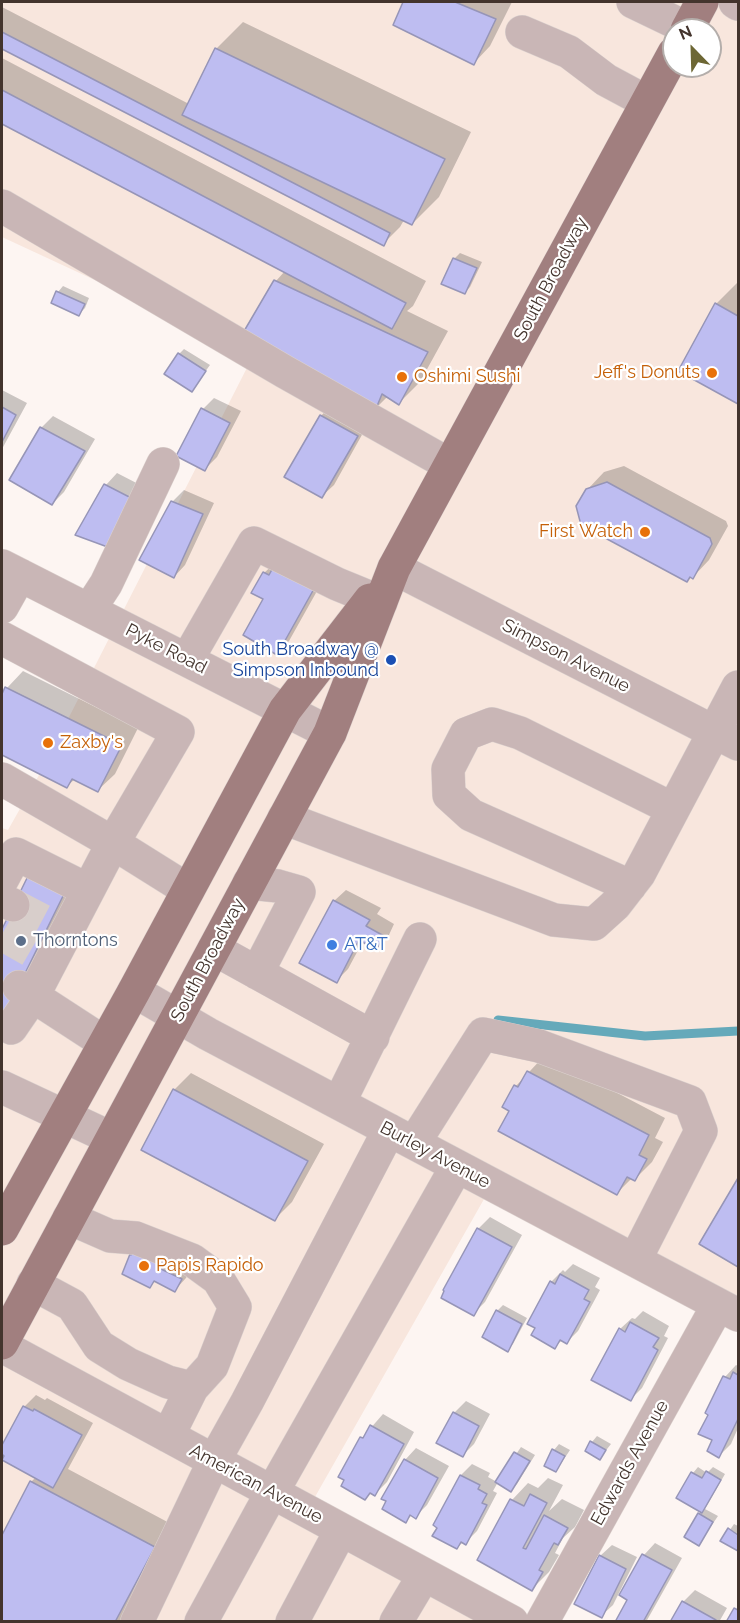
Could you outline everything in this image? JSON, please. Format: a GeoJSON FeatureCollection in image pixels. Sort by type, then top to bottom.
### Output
{"type":"FeatureCollection","features":[{"type":"Feature","properties":{"kind":"main road","name":"South Broadway"},"geometry":{"type":"LineString","coordinates":[[2,1228],[134,991],[285,710],[376,600],[662,74]]}},
{"type":"Feature","properties":{"kind":"main road","name":"South Broadway"},"geometry":{"type":"LineString","coordinates":[[2,1344],[330,733],[376,600]]}},
{"type":"Feature","properties":{"kind":"street"},"geometry":{"type":"LineString","coordinates":[[633,2],[666,18]]}},
{"type":"Feature","properties":{"kind":"street"},"geometry":{"type":"LineString","coordinates":[[522,32],[569,52],[606,80],[647,102]]}},
{"type":"Feature","properties":{"kind":"street"},"geometry":{"type":"LineString","coordinates":[[2,206],[450,465]]}},
{"type":"Feature","properties":{"kind":"street"},"geometry":{"type":"LineString","coordinates":[[89,610],[106,584],[163,464]]}},
{"type":"Feature","properties":{"kind":"street"},"geometry":{"type":"LineString","coordinates":[[187,660],[254,543],[337,584],[376,600]]}},
{"type":"Feature","properties":{"kind":"street","name":"Simpson Avenue"},"geometry":{"type":"LineString","coordinates":[[394,568],[726,738]]}},
{"type":"Feature","properties":{"kind":"street"},"geometry":{"type":"LineString","coordinates":[[2,607],[11,570]]}},
{"type":"Feature","properties":{"kind":"street","name":"Pyke Road"},"geometry":{"type":"LineString","coordinates":[[11,570],[330,733]]}},
{"type":"Feature","properties":{"kind":"street"},"geometry":{"type":"LineString","coordinates":[[2,638],[177,732],[88,890],[58,928],[5,1030]]}},
{"type":"Feature","properties":{"kind":"street"},"geometry":{"type":"LineString","coordinates":[[284,818],[554,920],[594,924],[615,905],[639,874],[673,808],[726,738],[738,687]]}},
{"type":"Feature","properties":{"kind":"street"},"geometry":{"type":"LineString","coordinates":[[630,886],[471,815],[449,795],[448,769],[466,734],[492,724],[520,733],[673,808]]}},
{"type":"Feature","properties":{"kind":"street"},"geometry":{"type":"LineString","coordinates":[[2,779],[113,843],[188,890]]}},
{"type":"Feature","properties":{"kind":"street"},"geometry":{"type":"LineString","coordinates":[[5,895],[16,854],[88,890]]}},
{"type":"Feature","properties":{"kind":"street"},"geometry":{"type":"LineString","coordinates":[[249,883],[278,886],[299,892],[257,973]]}},
{"type":"Feature","properties":{"kind":"street"},"geometry":{"type":"LineString","coordinates":[[339,1104],[420,939]]}},
{"type":"Feature","properties":{"kind":"street"},"geometry":{"type":"LineString","coordinates":[[214,949],[373,1037]]}},
{"type":"Feature","properties":{"kind":"street","name":"Burley Avenue"},"geometry":{"type":"LineString","coordinates":[[134,991],[177,1017],[728,1310]]}},
{"type":"Feature","properties":{"kind":"street"},"geometry":{"type":"LineString","coordinates":[[26,992],[105,1043]]}},
{"type":"Feature","properties":{"kind":"street"},"geometry":{"type":"LineString","coordinates":[[137,1622],[214,1461],[401,1136],[483,1034],[538,1046],[690,1102],[701,1131],[635,1260]]}},
{"type":"Feature","properties":{"kind":"street"},"geometry":{"type":"LineString","coordinates":[[2,1087],[111,1138]]}},
{"type":"Feature","properties":{"kind":"street"},"geometry":{"type":"LineString","coordinates":[[201,1622],[457,1166]]}},
{"type":"Feature","properties":{"kind":"street"},"geometry":{"type":"LineString","coordinates":[[69,1218],[110,1236],[136,1238],[192,1260],[218,1279],[235,1307],[212,1366],[192,1388],[168,1436]]}},
{"type":"Feature","properties":{"kind":"street"},"geometry":{"type":"LineString","coordinates":[[33,1284],[72,1305],[99,1346],[128,1364],[192,1388]]}},
{"type":"Feature","properties":{"kind":"street","name":"Edwards Avenue"},"geometry":{"type":"LineString","coordinates":[[542,1622],[728,1310]]}},
{"type":"Feature","properties":{"kind":"street","name":"American Avenue"},"geometry":{"type":"LineString","coordinates":[[2,1344],[512,1622]]}},
{"type":"Feature","properties":{"kind":"street"},"geometry":{"type":"LineString","coordinates":[[292,1622],[341,1530]]}},
{"type":"Feature","properties":{"kind":"street"},"geometry":{"type":"LineString","coordinates":[[396,1622],[424,1575]]}},
{"type":"Feature","properties":{"kind":"shaded area"},"geometry":{"type":"Polygon","coordinates":[[[2,2],[738,2],[738,1315],[492,1185],[307,1511],[491,1621],[2,1621],[2,828],[8,830],[43,768],[254,354],[2,237],[2,2]]]}},
{"type":"Feature","properties":{"kind":"building"},"geometry":{"type":"Polygon","coordinates":[[[403,2],[455,2],[496,19],[474,65],[393,25],[403,2]]]}},
{"type":"Feature","properties":{"kind":"building"},"geometry":{"type":"Polygon","coordinates":[[[2,32],[390,233],[384,246],[2,49],[2,32]]]}},
{"type":"Feature","properties":{"kind":"building"},"geometry":{"type":"Polygon","coordinates":[[[215,48],[445,159],[412,225],[182,115],[215,48]]]}},
{"type":"Feature","properties":{"kind":"building"},"geometry":{"type":"Polygon","coordinates":[[[2,90],[406,303],[392,329],[2,124],[2,90]]]}},
{"type":"Feature","properties":{"kind":"building"},"geometry":{"type":"Polygon","coordinates":[[[453,258],[477,268],[465,294],[441,284],[453,258]]]}},
{"type":"Feature","properties":{"kind":"building"},"geometry":{"type":"Polygon","coordinates":[[[274,280],[428,352],[399,405],[382,394],[375,411],[240,338],[274,280]]]}},
{"type":"Feature","properties":{"kind":"building"},"geometry":{"type":"Polygon","coordinates":[[[56,291],[85,304],[79,316],[51,303],[56,291]]]}},
{"type":"Feature","properties":{"kind":"building"},"geometry":{"type":"Polygon","coordinates":[[[715,303],[738,316],[738,404],[678,371],[715,303]]]}},
{"type":"Feature","properties":{"kind":"building"},"geometry":{"type":"Polygon","coordinates":[[[178,353],[206,371],[192,392],[164,374],[178,353]]]}},
{"type":"Feature","properties":{"kind":"building"},"geometry":{"type":"Polygon","coordinates":[[[2,407],[16,415],[2,442],[2,407]]]}},
{"type":"Feature","properties":{"kind":"building"},"geometry":{"type":"Polygon","coordinates":[[[201,408],[230,423],[205,471],[176,456],[201,408]]]}},
{"type":"Feature","properties":{"kind":"building"},"geometry":{"type":"Polygon","coordinates":[[[320,415],[358,436],[322,498],[284,477],[320,415]]]}},
{"type":"Feature","properties":{"kind":"building"},"geometry":{"type":"Polygon","coordinates":[[[40,427],[85,451],[52,505],[9,480],[40,427]]]}},
{"type":"Feature","properties":{"kind":"building","name":"First Watch"},"geometry":{"type":"Polygon","coordinates":[[[607,482],[710,538],[712,544],[693,579],[690,577],[687,582],[581,525],[576,506],[586,489],[607,482]]]}},
{"type":"Feature","properties":{"kind":"building"},"geometry":{"type":"Polygon","coordinates":[[[104,484],[139,502],[113,549],[75,535],[104,484]]]}},
{"type":"Feature","properties":{"kind":"building"},"geometry":{"type":"Polygon","coordinates":[[[171,501],[203,514],[174,578],[139,560],[171,501]]]}},
{"type":"Feature","properties":{"kind":"building"},"geometry":{"type":"Polygon","coordinates":[[[275,564],[315,587],[277,655],[243,635],[263,599],[251,593],[263,572],[269,575],[275,564]]]}},
{"type":"Feature","properties":{"kind":"building"},"geometry":{"type":"Polygon","coordinates":[[[5,687],[122,745],[98,792],[72,779],[67,788],[2,755],[2,694],[5,687]]]}},
{"type":"Feature","properties":{"kind":"building","name":"Thorntons"},"geometry":{"type":"Polygon","coordinates":[[[28,876],[64,894],[6,1012],[2,1009],[2,929],[28,876]]]}},
{"type":"Feature","properties":{"kind":"building","name":"AT&T"},"geometry":{"type":"Polygon","coordinates":[[[333,900],[370,920],[366,926],[384,936],[376,950],[359,940],[337,983],[299,963],[333,900]]]}},
{"type":"Feature","properties":{"kind":"building"},"geometry":{"type":"Polygon","coordinates":[[[527,1071],[649,1135],[639,1155],[647,1159],[635,1181],[627,1177],[617,1195],[498,1131],[509,1111],[502,1107],[514,1085],[518,1087],[527,1071]]]}},
{"type":"Feature","properties":{"kind":"building"},"geometry":{"type":"Polygon","coordinates":[[[173,1089],[308,1161],[275,1221],[141,1150],[173,1089]]]}},
{"type":"Feature","properties":{"kind":"building"},"geometry":{"type":"Polygon","coordinates":[[[738,1178],[738,1267],[699,1244],[738,1178]]]}},
{"type":"Feature","properties":{"kind":"building"},"geometry":{"type":"Polygon","coordinates":[[[477,1228],[512,1247],[474,1316],[441,1298],[443,1290],[477,1228]]]}},
{"type":"Feature","properties":{"kind":"building","name":"Papis Rapido"},"geometry":{"type":"Polygon","coordinates":[[[136,1245],[165,1260],[161,1269],[182,1279],[175,1292],[154,1281],[150,1288],[122,1274],[136,1245]]]}},
{"type":"Feature","properties":{"kind":"building"},"geometry":{"type":"Polygon","coordinates":[[[560,1274],[589,1290],[584,1299],[590,1302],[567,1344],[560,1340],[555,1349],[531,1335],[535,1328],[527,1324],[550,1281],[555,1284],[560,1274]]]}},
{"type":"Feature","properties":{"kind":"building"},"geometry":{"type":"Polygon","coordinates":[[[496,1310],[522,1324],[508,1352],[482,1337],[496,1310]]]}},
{"type":"Feature","properties":{"kind":"building"},"geometry":{"type":"Polygon","coordinates":[[[630,1322],[659,1338],[653,1347],[658,1350],[631,1401],[591,1380],[619,1328],[625,1332],[630,1322]]]}},
{"type":"Feature","properties":{"kind":"building"},"geometry":{"type":"Polygon","coordinates":[[[733,1372],[738,1375],[738,1419],[719,1458],[707,1451],[712,1440],[698,1434],[708,1415],[705,1413],[723,1376],[730,1379],[733,1372]]]}},
{"type":"Feature","properties":{"kind":"building"},"geometry":{"type":"Polygon","coordinates":[[[23,1406],[33,1411],[34,1409],[82,1435],[53,1488],[2,1460],[4,1456],[2,1445],[23,1406]]]}},
{"type":"Feature","properties":{"kind":"building"},"geometry":{"type":"Polygon","coordinates":[[[453,1412],[479,1426],[463,1457],[436,1443],[453,1412]]]}},
{"type":"Feature","properties":{"kind":"building"},"geometry":{"type":"Polygon","coordinates":[[[370,1425],[404,1444],[375,1496],[370,1493],[365,1500],[341,1486],[344,1480],[338,1477],[360,1437],[363,1438],[370,1425]]]}},
{"type":"Feature","properties":{"kind":"building"},"geometry":{"type":"Polygon","coordinates":[[[590,1441],[606,1450],[600,1460],[585,1451],[590,1441]]]}},
{"type":"Feature","properties":{"kind":"building"},"geometry":{"type":"Polygon","coordinates":[[[552,1449],[565,1456],[556,1472],[544,1466],[552,1449]]]}},
{"type":"Feature","properties":{"kind":"building"},"geometry":{"type":"Polygon","coordinates":[[[514,1452],[530,1461],[511,1492],[495,1482],[514,1452]]]}},
{"type":"Feature","properties":{"kind":"building"},"geometry":{"type":"Polygon","coordinates":[[[404,1459],[438,1478],[416,1519],[410,1515],[406,1523],[382,1509],[386,1501],[381,1499],[404,1459]]]}},
{"type":"Feature","properties":{"kind":"building"},"geometry":{"type":"Polygon","coordinates":[[[706,1471],[721,1480],[702,1513],[676,1498],[691,1472],[702,1478],[706,1471]]]}},
{"type":"Feature","properties":{"kind":"building"},"geometry":{"type":"Polygon","coordinates":[[[460,1475],[480,1485],[478,1489],[487,1494],[482,1503],[487,1505],[466,1545],[461,1542],[457,1549],[432,1536],[437,1528],[433,1525],[460,1475]]]}},
{"type":"Feature","properties":{"kind":"building"},"geometry":{"type":"Polygon","coordinates":[[[30,1481],[155,1547],[115,1622],[2,1622],[2,1535],[30,1481]]]}},
{"type":"Feature","properties":{"kind":"building"},"geometry":{"type":"Polygon","coordinates":[[[530,1494],[547,1503],[523,1548],[526,1549],[544,1515],[568,1528],[558,1545],[554,1543],[539,1570],[543,1572],[532,1591],[477,1560],[510,1499],[524,1506],[530,1494]]]}},
{"type":"Feature","properties":{"kind":"building"},"geometry":{"type":"Polygon","coordinates":[[[698,1513],[713,1522],[699,1546],[684,1537],[698,1513]]]}},
{"type":"Feature","properties":{"kind":"building"},"geometry":{"type":"Polygon","coordinates":[[[728,1528],[738,1535],[738,1551],[720,1541],[728,1528]]]}},
{"type":"Feature","properties":{"kind":"building"},"geometry":{"type":"Polygon","coordinates":[[[642,1554],[672,1570],[643,1622],[615,1622],[627,1600],[619,1595],[642,1554]]]}},
{"type":"Feature","properties":{"kind":"building"},"geometry":{"type":"Polygon","coordinates":[[[599,1555],[626,1569],[602,1618],[574,1604],[599,1555]]]}},
{"type":"Feature","properties":{"kind":"building"},"geometry":{"type":"Polygon","coordinates":[[[682,1601],[716,1620],[715,1622],[670,1622],[682,1601]]]}},
{"type":"Feature","properties":{"kind":"building"},"geometry":{"type":"Polygon","coordinates":[[[734,1608],[738,1610],[738,1622],[726,1622],[734,1608]]]}},
{"type":"Feature","properties":{"kind":"waterway"},"geometry":{"type":"LineString","coordinates":[[498,1020],[645,1036],[738,1031]]}},
{"type":"Feature","properties":{"kind":"tunnel"},"geometry":{"type":"LineString","coordinates":[[13,905],[49,924]]}},
{"type":"Feature","properties":{"kind":"tunnel"},"geometry":{"type":"LineString","coordinates":[[2,934],[35,953]]}},
{"type":"Feature","properties":{"kind":"place","name":"Jeff's Donuts"},"geometry":{"type":"Point","coordinates":[712,373]}},
{"type":"Feature","properties":{"kind":"place","name":"Oshimi Sushi"},"geometry":{"type":"Point","coordinates":[402,377]}},
{"type":"Feature","properties":{"kind":"place","name":"First Watch"},"geometry":{"type":"Point","coordinates":[645,532]}},
{"type":"Feature","properties":{"kind":"place","name":"South Broadway @ Simpson Inbound"},"geometry":{"type":"Point","coordinates":[391,660]}},
{"type":"Feature","properties":{"kind":"place","name":"Zaxby's"},"geometry":{"type":"Point","coordinates":[48,743]}},
{"type":"Feature","properties":{"kind":"place","name":"Thorntons"},"geometry":{"type":"Point","coordinates":[21,941]}},
{"type":"Feature","properties":{"kind":"place","name":"AT&T"},"geometry":{"type":"Point","coordinates":[332,945]}},
{"type":"Feature","properties":{"kind":"place","name":"Papis Rapido"},"geometry":{"type":"Point","coordinates":[144,1266]}}]}
